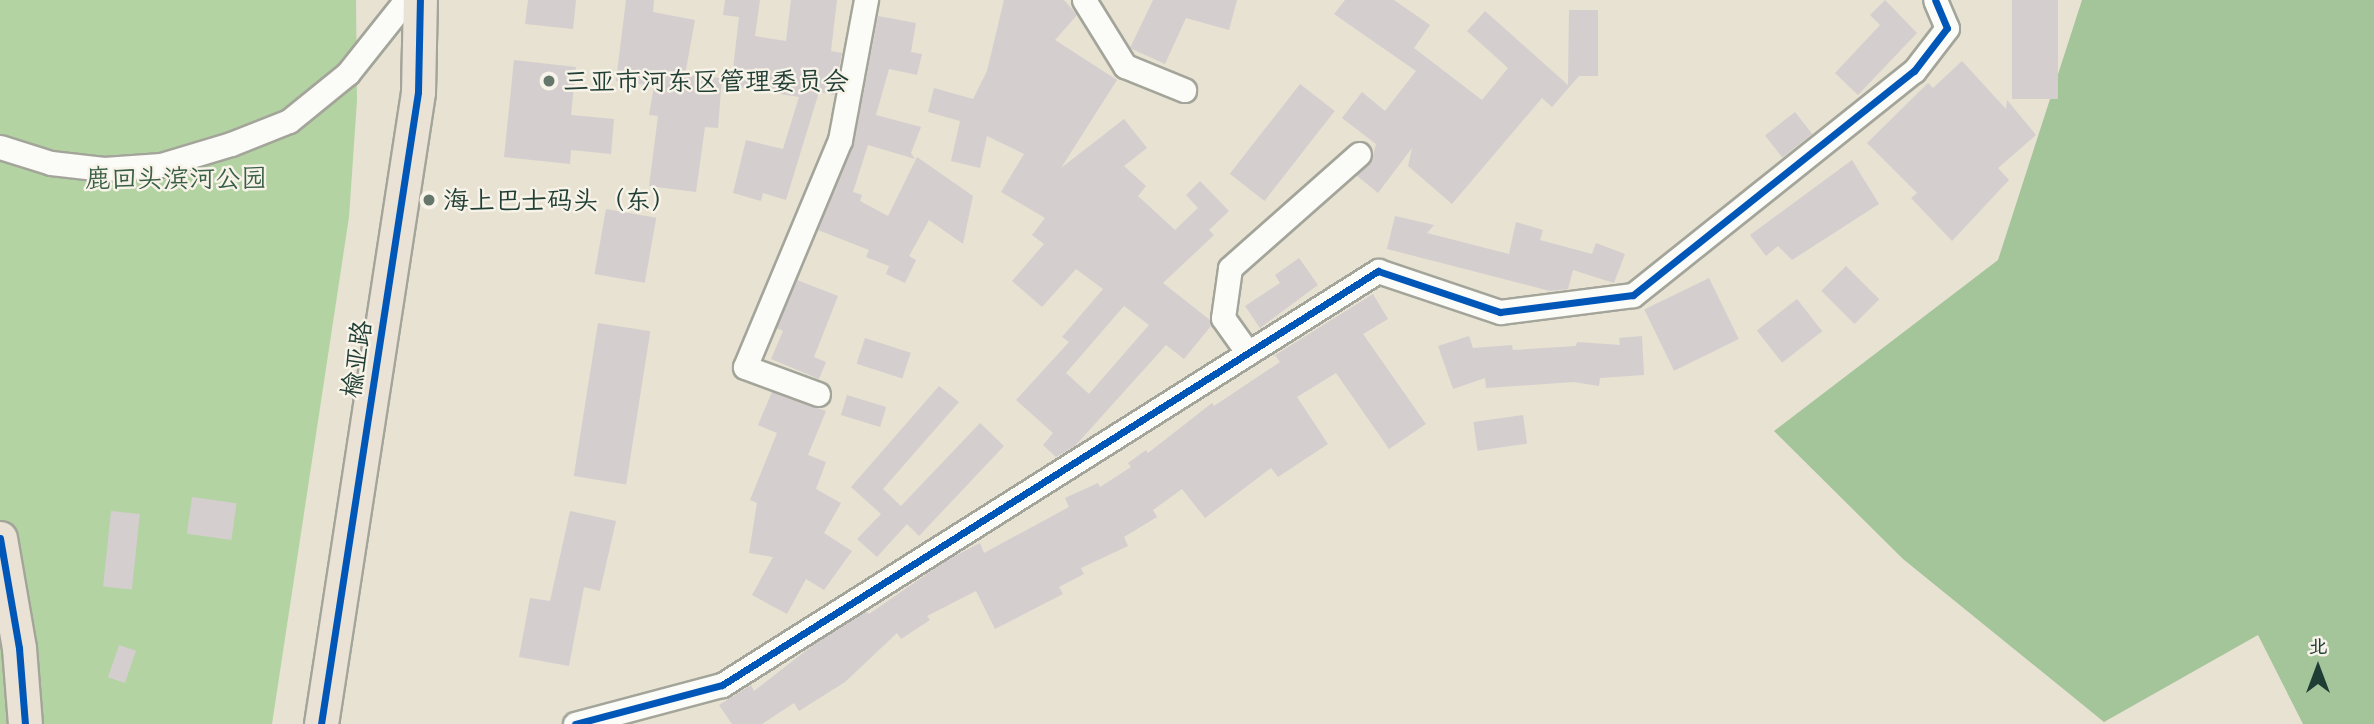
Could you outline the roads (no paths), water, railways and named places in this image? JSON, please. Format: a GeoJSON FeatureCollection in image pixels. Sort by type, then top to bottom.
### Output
{"type":"FeatureCollection","features":[{"type":"Feature","properties":{"kind":"highway","name":"榆亚路"},"geometry":{"type":"LineString","coordinates":[[321,724],[418,92],[420,0]]}},
{"type":"Feature","properties":{"kind":"highway"},"geometry":{"type":"LineString","coordinates":[[0,538],[19,648],[25,724]]}},
{"type":"Feature","properties":{"kind":"street"},"geometry":{"type":"LineString","coordinates":[[0,147],[51,163],[104,169],[161,165],[231,144],[289,121],[348,73],[406,0]]}},
{"type":"Feature","properties":{"kind":"street"},"geometry":{"type":"LineString","coordinates":[[818,394],[746,367],[840,140],[866,0]]}},
{"type":"Feature","properties":{"kind":"street"},"geometry":{"type":"LineString","coordinates":[[1084,0],[1125,66],[1184,90]]}},
{"type":"Feature","properties":{"kind":"street"},"geometry":{"type":"LineString","coordinates":[[575,724],[722,685],[1378,271],[1500,312],[1633,295],[1914,71],[1947,28],[1935,0]]}},
{"type":"Feature","properties":{"kind":"street"},"geometry":{"type":"LineString","coordinates":[[1248,353],[1223,318],[1230,268],[1359,154]]}},
{"type":"Feature","properties":{"kind":"place","name":"三亚市河东区管理委员会"},"geometry":{"type":"Point","coordinates":[549,81]}},
{"type":"Feature","properties":{"kind":"place","name":"海上巴士码头（东）"},"geometry":{"type":"Point","coordinates":[429,200]}},
{"type":"Feature","properties":{"kind":"park label","name":"鹿回头滨河公园"},"geometry":{"type":"Point","coordinates":[176,178]}}]}
